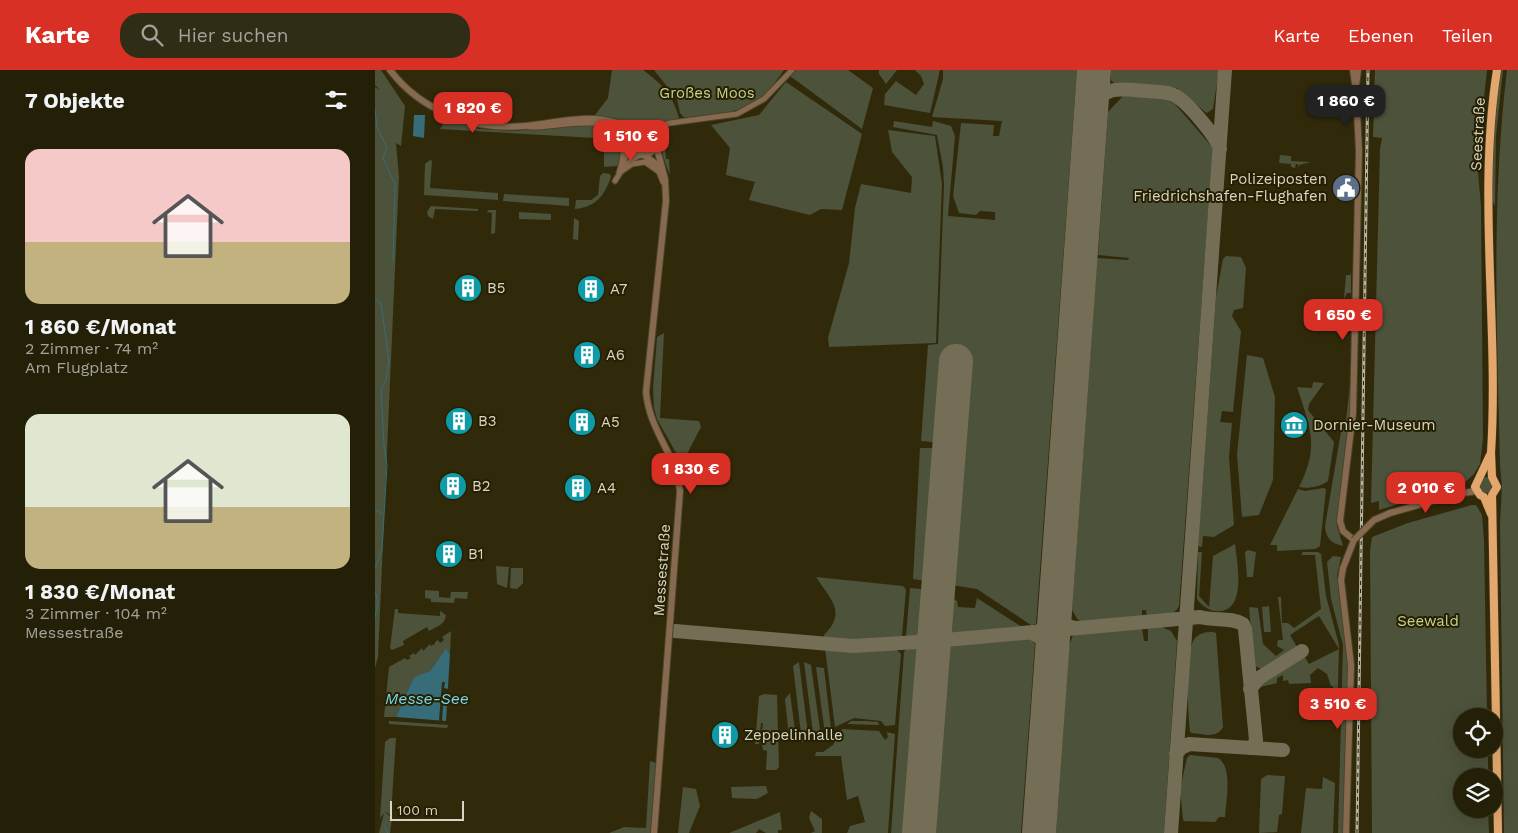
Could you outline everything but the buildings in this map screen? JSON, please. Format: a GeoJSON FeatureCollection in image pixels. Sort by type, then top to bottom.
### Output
{"type":"FeatureCollection","features":[{"type":"Feature","properties":{"kind":"main road","name":"Seestraße"},"geometry":{"type":"LineString","coordinates":[[1488,496],[1497,487],[1492,477],[1491,453],[1489,200],[1490,137],[1497,70]]}},
{"type":"Feature","properties":{"kind":"main road"},"geometry":{"type":"LineString","coordinates":[[1491,453],[1476,487],[1488,496],[1493,518],[1498,833]]}},
{"type":"Feature","properties":{"kind":"main road"},"geometry":{"type":"LineString","coordinates":[[1481,476],[1492,477]]}},
{"type":"Feature","properties":{"kind":"street"},"geometry":{"type":"LineString","coordinates":[[390,70],[413,94],[447,114],[479,124],[542,128],[597,123],[610,126],[622,140],[623,150],[619,173]]}},
{"type":"Feature","properties":{"kind":"street"},"geometry":{"type":"LineString","coordinates":[[631,138],[644,130],[670,123],[737,114],[765,99],[792,70]]}},
{"type":"Feature","properties":{"kind":"street"},"geometry":{"type":"LineString","coordinates":[[1353,70],[1359,152],[1353,413],[1340,521],[1343,531],[1354,540]]}},
{"type":"Feature","properties":{"kind":"street"},"geometry":{"type":"LineString","coordinates":[[1355,86],[1358,70]]}},
{"type":"Feature","properties":{"kind":"street"},"geometry":{"type":"LineString","coordinates":[[523,126],[583,120],[607,120],[644,130],[655,142]]}},
{"type":"Feature","properties":{"kind":"street"},"geometry":{"type":"LineString","coordinates":[[607,120],[631,138]]}},
{"type":"Feature","properties":{"kind":"street"},"geometry":{"type":"LineString","coordinates":[[619,173],[632,159],[651,152],[663,126]]}},
{"type":"Feature","properties":{"kind":"street"},"geometry":{"type":"LineString","coordinates":[[615,181],[631,146],[631,138]]}},
{"type":"Feature","properties":{"kind":"street","name":"Messestraße"},"geometry":{"type":"LineString","coordinates":[[654,833],[680,491],[675,464],[651,422],[646,392],[666,189],[655,142]]}},
{"type":"Feature","properties":{"kind":"street"},"geometry":{"type":"LineString","coordinates":[[631,146],[661,168]]}},
{"type":"Feature","properties":{"kind":"street"},"geometry":{"type":"LineString","coordinates":[[619,173],[632,164],[645,162],[659,172],[666,189]]}},
{"type":"Feature","properties":{"kind":"street"},"geometry":{"type":"LineString","coordinates":[[1346,833],[1351,665],[1342,594],[1343,568],[1354,540],[1374,520],[1390,513],[1476,487]]}},
{"type":"Feature","properties":{"kind":"green space"},"geometry":{"type":"Polygon","coordinates":[[[375,70],[381,70],[405,106],[401,146],[396,143],[399,177],[378,657],[375,668],[375,87],[380,90],[375,85],[375,70]]]}},
{"type":"Feature","properties":{"kind":"green space"},"geometry":{"type":"Polygon","coordinates":[[[612,70],[643,70],[656,80],[670,96],[679,118],[651,127],[634,126],[595,115],[608,98],[612,70]]]}},
{"type":"Feature","properties":{"kind":"green space","name":"Großes Moos"},"geometry":{"type":"Polygon","coordinates":[[[654,70],[784,70],[765,94],[748,106],[727,113],[684,117],[680,113],[677,99],[654,70]]]}},
{"type":"Feature","properties":{"kind":"green space"},"geometry":{"type":"Polygon","coordinates":[[[796,70],[848,70],[873,88],[862,129],[790,76],[796,70]]]}},
{"type":"Feature","properties":{"kind":"green space"},"geometry":{"type":"Polygon","coordinates":[[[879,70],[897,70],[886,84],[879,74],[879,70]]]}},
{"type":"Feature","properties":{"kind":"green space"},"geometry":{"type":"Polygon","coordinates":[[[915,70],[940,70],[930,113],[884,105],[885,94],[896,81],[916,95],[924,84],[921,76],[915,70]]]}},
{"type":"Feature","properties":{"kind":"green space"},"geometry":{"type":"Polygon","coordinates":[[[943,70],[1077,70],[1036,624],[1031,625],[977,589],[913,579],[920,448],[951,448],[950,444],[921,441],[928,345],[938,344],[944,185],[943,167],[937,135],[893,127],[894,121],[932,127],[933,121],[951,126],[955,136],[948,216],[995,220],[995,212],[980,211],[976,215],[959,213],[953,196],[961,123],[994,125],[993,136],[999,136],[1002,121],[932,117],[943,79],[943,70]]]}},
{"type":"Feature","properties":{"kind":"green space"},"geometry":{"type":"Polygon","coordinates":[[[1111,70],[1219,70],[1213,109],[1207,113],[1177,88],[1114,83],[1111,80],[1111,70]]]}},
{"type":"Feature","properties":{"kind":"green space"},"geometry":{"type":"Polygon","coordinates":[[[1375,70],[1487,70],[1477,161],[1481,206],[1483,439],[1480,464],[1474,474],[1463,484],[1379,510],[1379,501],[1371,503],[1380,149],[1382,138],[1373,137],[1375,70]]]}},
{"type":"Feature","properties":{"kind":"green space"},"geometry":{"type":"Polygon","coordinates":[[[1500,70],[1503,70],[1496,136],[1495,206],[1491,182],[1500,70]]]}},
{"type":"Feature","properties":{"kind":"green space","name":"Seewald"},"geometry":{"type":"Polygon","coordinates":[[[1507,70],[1518,70],[1518,833],[1504,833],[1500,523],[1502,486],[1496,268],[1502,119],[1507,70]]]}},
{"type":"Feature","properties":{"kind":"green space"},"geometry":{"type":"Polygon","coordinates":[[[786,82],[862,134],[842,210],[821,209],[810,215],[749,200],[755,182],[726,175],[730,148],[711,125],[759,115],[786,82]]]}},
{"type":"Feature","properties":{"kind":"green space"},"geometry":{"type":"Polygon","coordinates":[[[1123,96],[1163,98],[1174,103],[1213,148],[1179,606],[1173,613],[1165,616],[1147,617],[1146,610],[1142,610],[1142,618],[1086,623],[1078,620],[1072,610],[1097,258],[1128,260],[1129,258],[1098,255],[1108,112],[1123,96]]]}},
{"type":"Feature","properties":{"kind":"green space"},"geometry":{"type":"Polygon","coordinates":[[[454,119],[479,129],[513,131],[597,124],[612,131],[619,139],[622,152],[617,166],[604,167],[604,148],[596,143],[595,138],[440,129],[445,122],[454,119]]]}},
{"type":"Feature","properties":{"kind":"green space"},"geometry":{"type":"Polygon","coordinates":[[[888,130],[935,136],[942,184],[936,343],[829,347],[828,338],[849,263],[855,208],[861,184],[911,193],[912,177],[892,152],[888,130]]]}},
{"type":"Feature","properties":{"kind":"green space"},"geometry":{"type":"Polygon","coordinates":[[[643,132],[650,135],[653,142],[650,149],[643,152],[636,149],[633,142],[636,135],[643,132]]]}},
{"type":"Feature","properties":{"kind":"green space"},"geometry":{"type":"Polygon","coordinates":[[[664,135],[666,159],[669,159],[670,175],[662,148],[664,135]]]}},
{"type":"Feature","properties":{"kind":"green space"},"geometry":{"type":"Polygon","coordinates":[[[1280,155],[1291,156],[1291,161],[1311,162],[1299,165],[1298,168],[1298,164],[1296,164],[1295,168],[1291,167],[1291,164],[1279,163],[1280,155]]]}},
{"type":"Feature","properties":{"kind":"green space"},"geometry":{"type":"Polygon","coordinates":[[[430,160],[432,161],[430,188],[498,193],[498,200],[424,195],[425,164],[430,160]]]}},
{"type":"Feature","properties":{"kind":"green space"},"geometry":{"type":"Polygon","coordinates":[[[603,173],[610,174],[611,177],[602,195],[589,206],[575,209],[576,200],[591,200],[598,195],[600,176],[603,173]]]}},
{"type":"Feature","properties":{"kind":"green space"},"geometry":{"type":"Polygon","coordinates":[[[504,194],[569,198],[569,206],[503,201],[504,194]]]}},
{"type":"Feature","properties":{"kind":"green space"},"geometry":{"type":"Polygon","coordinates":[[[431,206],[478,209],[478,211],[435,209],[433,219],[428,216],[427,212],[431,206]]]}},
{"type":"Feature","properties":{"kind":"green space"},"geometry":{"type":"Polygon","coordinates":[[[488,210],[496,210],[495,233],[491,234],[492,213],[487,212],[488,210]]]}},
{"type":"Feature","properties":{"kind":"green space"},"geometry":{"type":"Polygon","coordinates":[[[519,212],[551,214],[551,220],[519,219],[519,212]]]}},
{"type":"Feature","properties":{"kind":"green space"},"geometry":{"type":"Polygon","coordinates":[[[574,218],[579,221],[578,240],[573,239],[574,218]]]}},
{"type":"Feature","properties":{"kind":"green space"},"geometry":{"type":"Polygon","coordinates":[[[1226,256],[1241,257],[1246,268],[1243,308],[1234,310],[1232,316],[1241,331],[1233,412],[1222,411],[1220,422],[1232,423],[1229,457],[1234,525],[1214,537],[1203,536],[1202,547],[1198,546],[1216,297],[1223,259],[1226,256]]]}},
{"type":"Feature","properties":{"kind":"green space"},"geometry":{"type":"Polygon","coordinates":[[[1351,272],[1351,293],[1347,293],[1344,299],[1346,275],[1350,275],[1351,272]]]}},
{"type":"Feature","properties":{"kind":"green space"},"geometry":{"type":"Polygon","coordinates":[[[664,333],[660,418],[699,421],[701,427],[688,452],[680,460],[657,419],[654,408],[653,389],[657,337],[664,333]]]}},
{"type":"Feature","properties":{"kind":"green space"},"geometry":{"type":"Polygon","coordinates":[[[1247,355],[1263,358],[1275,397],[1273,480],[1259,515],[1242,517],[1237,455],[1247,355]]]}},
{"type":"Feature","properties":{"kind":"green space"},"geometry":{"type":"Polygon","coordinates":[[[1313,382],[1324,383],[1309,404],[1308,410],[1334,442],[1328,481],[1318,486],[1302,488],[1299,487],[1309,460],[1311,437],[1297,387],[1312,388],[1313,382]]]}},
{"type":"Feature","properties":{"kind":"green space"},"geometry":{"type":"Polygon","coordinates":[[[1350,385],[1350,421],[1337,526],[1343,546],[1330,540],[1325,526],[1342,426],[1346,420],[1350,385]]]}},
{"type":"Feature","properties":{"kind":"green space"},"geometry":{"type":"Polygon","coordinates":[[[1487,477],[1495,485],[1487,493],[1479,485],[1487,477]]]}},
{"type":"Feature","properties":{"kind":"green space"},"geometry":{"type":"Polygon","coordinates":[[[1298,489],[1305,491],[1326,489],[1320,546],[1315,549],[1277,551],[1277,545],[1270,545],[1298,489]]]}},
{"type":"Feature","properties":{"kind":"green space","name":"Seewald"},"geometry":{"type":"Polygon","coordinates":[[[1472,505],[1476,505],[1482,515],[1487,708],[1453,708],[1453,758],[1488,758],[1488,768],[1453,768],[1453,818],[1488,818],[1489,833],[1372,833],[1370,551],[1372,537],[1408,523],[1472,505]]]}},
{"type":"Feature","properties":{"kind":"green space"},"geometry":{"type":"Polygon","coordinates":[[[1235,544],[1238,574],[1236,596],[1232,605],[1225,610],[1215,611],[1200,603],[1197,599],[1198,552],[1202,552],[1199,596],[1209,607],[1213,556],[1235,544]]]}},
{"type":"Feature","properties":{"kind":"green space"},"geometry":{"type":"Polygon","coordinates":[[[1248,550],[1256,552],[1253,577],[1247,577],[1245,552],[1248,550]]]}},
{"type":"Feature","properties":{"kind":"green space"},"geometry":{"type":"Polygon","coordinates":[[[1303,552],[1318,552],[1321,554],[1326,596],[1339,649],[1319,616],[1290,635],[1297,647],[1262,669],[1254,666],[1249,607],[1258,608],[1263,644],[1276,656],[1284,650],[1277,646],[1278,640],[1283,640],[1278,597],[1281,597],[1282,623],[1288,623],[1294,628],[1321,609],[1315,555],[1301,555],[1303,552]]]}},
{"type":"Feature","properties":{"kind":"green space"},"geometry":{"type":"Polygon","coordinates":[[[1333,556],[1341,557],[1337,576],[1348,667],[1343,833],[1338,833],[1343,645],[1331,599],[1327,562],[1333,556]]]}},
{"type":"Feature","properties":{"kind":"green space"},"geometry":{"type":"Polygon","coordinates":[[[496,566],[509,567],[507,588],[497,584],[496,566]]]}},
{"type":"Feature","properties":{"kind":"green space"},"geometry":{"type":"Polygon","coordinates":[[[511,568],[523,568],[523,583],[517,589],[510,588],[511,568]]]}},
{"type":"Feature","properties":{"kind":"green space"},"geometry":{"type":"Polygon","coordinates":[[[816,577],[903,586],[906,590],[902,636],[898,641],[824,642],[824,635],[831,627],[836,613],[831,599],[816,577]]]}},
{"type":"Feature","properties":{"kind":"green space"},"geometry":{"type":"Polygon","coordinates":[[[910,588],[943,591],[957,601],[958,607],[975,608],[977,598],[1025,629],[909,639],[906,636],[910,588]]]}},
{"type":"Feature","properties":{"kind":"green space"},"geometry":{"type":"Polygon","coordinates":[[[425,590],[439,591],[439,597],[450,598],[451,592],[468,592],[467,599],[455,598],[454,603],[431,602],[431,599],[425,598],[425,590]]]}},
{"type":"Feature","properties":{"kind":"green space"},"geometry":{"type":"Polygon","coordinates":[[[1269,606],[1271,632],[1264,632],[1262,607],[1269,606]]]}},
{"type":"Feature","properties":{"kind":"green space"},"geometry":{"type":"Polygon","coordinates":[[[395,609],[398,609],[398,613],[440,616],[440,611],[446,615],[446,618],[437,627],[429,631],[427,627],[403,641],[404,645],[392,650],[390,648],[395,609]]]}},
{"type":"Feature","properties":{"kind":"green space"},"geometry":{"type":"Polygon","coordinates":[[[1159,626],[1171,631],[1177,641],[1164,833],[1056,833],[1069,646],[1073,635],[1142,628],[1144,641],[1148,641],[1148,627],[1159,626]]]}},
{"type":"Feature","properties":{"kind":"green space"},"geometry":{"type":"Polygon","coordinates":[[[451,631],[450,654],[446,650],[430,671],[412,681],[396,717],[384,717],[389,667],[405,658],[407,660],[411,658],[409,656],[414,653],[415,655],[422,648],[423,651],[430,644],[431,646],[435,644],[438,640],[440,643],[444,640],[442,637],[451,631]]]}},
{"type":"Feature","properties":{"kind":"green space"},"geometry":{"type":"Polygon","coordinates":[[[1203,633],[1216,633],[1223,727],[1217,733],[1205,735],[1190,732],[1188,698],[1189,656],[1195,638],[1203,633]]]}},
{"type":"Feature","properties":{"kind":"green space"},"geometry":{"type":"Polygon","coordinates":[[[1029,637],[1035,644],[1021,833],[891,833],[904,652],[908,646],[1029,637]]]}},
{"type":"Feature","properties":{"kind":"green space"},"geometry":{"type":"Polygon","coordinates":[[[894,647],[901,654],[895,725],[885,726],[881,721],[854,718],[835,727],[825,648],[894,647]]]}},
{"type":"Feature","properties":{"kind":"green space"},"geometry":{"type":"Polygon","coordinates":[[[1339,649],[1337,722],[1335,724],[1333,686],[1331,686],[1327,674],[1318,668],[1310,675],[1311,683],[1289,684],[1288,680],[1283,681],[1283,675],[1277,678],[1277,683],[1260,687],[1260,684],[1304,656],[1309,664],[1339,649]]]}},
{"type":"Feature","properties":{"kind":"green space"},"geometry":{"type":"Polygon","coordinates":[[[799,662],[809,742],[802,742],[793,666],[799,662]]]}},
{"type":"Feature","properties":{"kind":"green space"},"geometry":{"type":"Polygon","coordinates":[[[804,662],[811,665],[821,737],[814,741],[804,662]]]}},
{"type":"Feature","properties":{"kind":"green space"},"geometry":{"type":"Polygon","coordinates":[[[816,667],[824,668],[831,728],[825,734],[816,667]]]}},
{"type":"Feature","properties":{"kind":"green space"},"geometry":{"type":"Polygon","coordinates":[[[790,693],[796,738],[789,738],[785,699],[790,693]]]}},
{"type":"Feature","properties":{"kind":"green space"},"geometry":{"type":"Polygon","coordinates":[[[764,694],[777,695],[779,767],[776,770],[766,770],[767,751],[763,750],[761,739],[763,723],[761,723],[759,744],[755,744],[759,696],[764,694]]]}},
{"type":"Feature","properties":{"kind":"green space"},"geometry":{"type":"Polygon","coordinates":[[[389,721],[448,725],[447,728],[389,724],[389,721]]]}},
{"type":"Feature","properties":{"kind":"green space"},"geometry":{"type":"Polygon","coordinates":[[[851,721],[878,722],[879,725],[847,724],[851,721]]]}},
{"type":"Feature","properties":{"kind":"green space"},"geometry":{"type":"Polygon","coordinates":[[[842,729],[879,731],[885,740],[888,737],[887,732],[895,734],[888,833],[847,833],[850,826],[865,822],[858,796],[847,800],[841,756],[815,756],[816,752],[823,752],[833,745],[842,729]]]}},
{"type":"Feature","properties":{"kind":"green space"},"geometry":{"type":"Polygon","coordinates":[[[390,738],[396,738],[391,815],[384,811],[392,818],[390,833],[379,833],[384,813],[380,818],[385,742],[390,738]]]}},
{"type":"Feature","properties":{"kind":"green space"},"geometry":{"type":"Polygon","coordinates":[[[1190,755],[1218,758],[1223,762],[1226,769],[1225,817],[1219,817],[1215,822],[1184,821],[1183,819],[1180,789],[1187,758],[1190,755]]]}},
{"type":"Feature","properties":{"kind":"green space"},"geometry":{"type":"Polygon","coordinates":[[[650,761],[656,763],[651,833],[609,833],[624,827],[646,828],[650,761]]]}},
{"type":"Feature","properties":{"kind":"green space"},"geometry":{"type":"Polygon","coordinates":[[[1267,775],[1285,776],[1282,814],[1279,815],[1277,832],[1259,833],[1261,779],[1267,775]]]}},
{"type":"Feature","properties":{"kind":"green space"},"geometry":{"type":"Polygon","coordinates":[[[1323,777],[1335,783],[1333,833],[1301,833],[1306,788],[1322,789],[1323,777]]]}},
{"type":"Feature","properties":{"kind":"green space"},"geometry":{"type":"Polygon","coordinates":[[[766,786],[768,793],[757,799],[732,798],[731,787],[766,786]]]}},
{"type":"Feature","properties":{"kind":"green space"},"geometry":{"type":"Polygon","coordinates":[[[683,787],[696,789],[700,806],[689,833],[678,833],[683,787]]]}},
{"type":"Feature","properties":{"kind":"green space"},"geometry":{"type":"Polygon","coordinates":[[[811,811],[822,819],[822,833],[811,833],[815,831],[809,818],[811,811]]]}},
{"type":"Feature","properties":{"kind":"green space"},"geometry":{"type":"Polygon","coordinates":[[[780,812],[782,830],[778,830],[778,833],[766,833],[759,829],[756,833],[729,833],[780,812]]]}},
{"type":"Feature","properties":{"kind":"water"},"geometry":{"type":"Polygon","coordinates":[[[414,115],[425,115],[424,138],[413,136],[414,115]]]}},
{"type":"Feature","properties":{"kind":"water","name":"Messe-See"},"geometry":{"type":"Polygon","coordinates":[[[446,649],[450,654],[446,721],[396,717],[412,681],[415,677],[430,671],[446,649]]]}},
{"type":"Feature","properties":{"kind":"pier"},"geometry":{"type":"Polygon","coordinates":[[[442,682],[445,682],[444,688],[448,689],[448,692],[444,692],[442,721],[439,721],[442,682]]]}},
{"type":"Feature","properties":{"kind":"waterway"},"geometry":{"type":"LineString","coordinates":[[375,109],[377,127],[387,148],[383,158],[395,184],[393,261]]}},
{"type":"Feature","properties":{"kind":"waterway"},"geometry":{"type":"LineString","coordinates":[[375,298],[381,303],[389,361],[386,379],[381,389],[387,465],[382,550],[375,568]]}},
{"type":"Feature","properties":{"kind":"waterway"},"geometry":{"type":"LineString","coordinates":[[375,510],[382,513]]}},
{"type":"Feature","properties":{"kind":"waterway"},"geometry":{"type":"LineString","coordinates":[[375,591],[378,601],[375,618]]}},
{"type":"Feature","properties":{"kind":"waterway"},"geometry":{"type":"LineString","coordinates":[[384,825],[388,833]]}},
{"type":"Feature","properties":{"kind":"taxiway"},"geometry":{"type":"LineString","coordinates":[[1171,833],[1225,70]]}},
{"type":"Feature","properties":{"kind":"taxiway"},"geometry":{"type":"LineString","coordinates":[[1091,115],[1094,105],[1099,98],[1105,93],[1112,91],[1128,90],[1169,93],[1176,96],[1194,112],[1213,136],[1220,149]]}},
{"type":"Feature","properties":{"kind":"taxiway"},"geometry":{"type":"LineString","coordinates":[[1038,632],[1053,620],[1056,605],[1061,621],[1076,628]]}},
{"type":"Feature","properties":{"kind":"taxiway"},"geometry":{"type":"LineString","coordinates":[[675,631],[853,646],[934,641],[1200,617],[1238,622],[1243,624],[1245,629],[1256,740],[1255,744],[1249,748]]}},
{"type":"Feature","properties":{"kind":"taxiway"},"geometry":{"type":"LineString","coordinates":[[1032,633],[1046,641],[1052,656]]}},
{"type":"Feature","properties":{"kind":"taxiway"},"geometry":{"type":"LineString","coordinates":[[1250,689],[1259,678],[1302,651]]}},
{"type":"Feature","properties":{"kind":"taxiway"},"geometry":{"type":"LineString","coordinates":[[1176,754],[1181,748],[1189,744],[1283,750]]}},
{"type":"Feature","properties":{"kind":"runway"},"geometry":{"type":"LineString","coordinates":[[1039,833],[1094,70]]}},
{"type":"Feature","properties":{"kind":"runway"},"geometry":{"type":"LineString","coordinates":[[919,833],[956,361]]}},
{"type":"Feature","properties":{"kind":"railway"},"geometry":{"type":"LineString","coordinates":[[1357,833],[1368,70]]}},
{"type":"Feature","properties":{"kind":"place","name":"Polizeiposten Friedrichshafen-Flughafen"},"geometry":{"type":"Point","coordinates":[1346,188]}},
{"type":"Feature","properties":{"kind":"place","name":"B5"},"geometry":{"type":"Point","coordinates":[468,288]}},
{"type":"Feature","properties":{"kind":"place","name":"A7"},"geometry":{"type":"Point","coordinates":[591,289]}},
{"type":"Feature","properties":{"kind":"place","name":"A6"},"geometry":{"type":"Point","coordinates":[587,355]}},
{"type":"Feature","properties":{"kind":"place","name":"B3"},"geometry":{"type":"Point","coordinates":[459,421]}},
{"type":"Feature","properties":{"kind":"place","name":"A5"},"geometry":{"type":"Point","coordinates":[582,422]}},
{"type":"Feature","properties":{"kind":"place","name":"Dornier-Museum"},"geometry":{"type":"Point","coordinates":[1294,425]}},
{"type":"Feature","properties":{"kind":"place","name":"B2"},"geometry":{"type":"Point","coordinates":[453,486]}},
{"type":"Feature","properties":{"kind":"place","name":"A4"},"geometry":{"type":"Point","coordinates":[578,488]}},
{"type":"Feature","properties":{"kind":"place","name":"B1"},"geometry":{"type":"Point","coordinates":[449,554]}},
{"type":"Feature","properties":{"kind":"place","name":"Zeppelinhalle"},"geometry":{"type":"Point","coordinates":[725,735]}}]}
